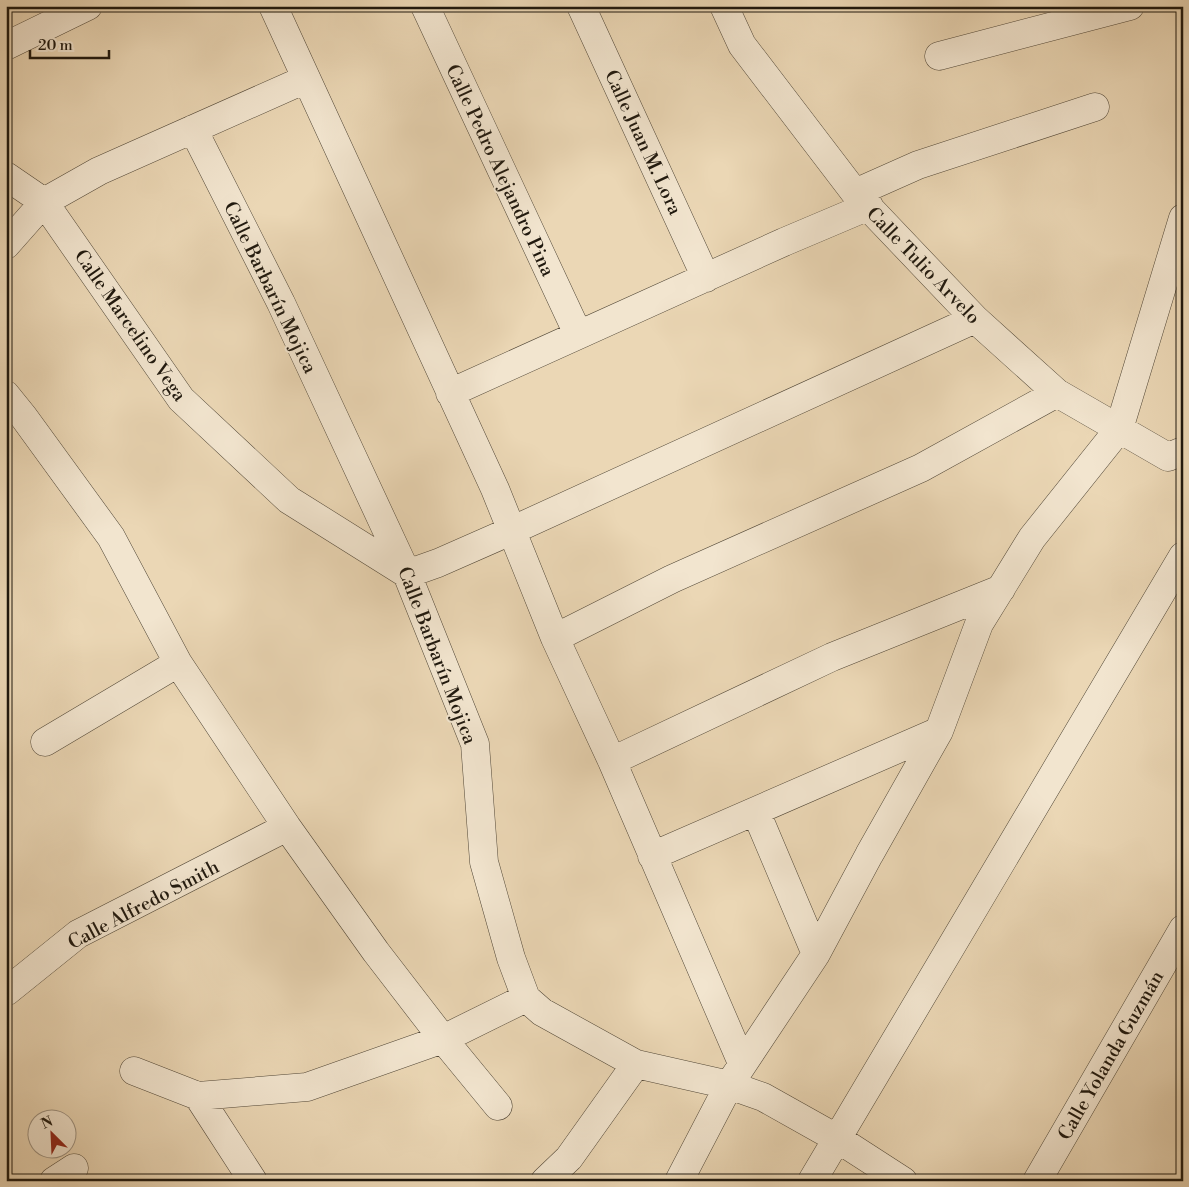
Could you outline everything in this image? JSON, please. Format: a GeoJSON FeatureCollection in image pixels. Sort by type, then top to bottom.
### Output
{"type":"FeatureCollection","features":[{"type":"Feature","properties":{"kind":"street"},"geometry":{"type":"LineString","coordinates":[[6,46],[88,6]]}},
{"type":"Feature","properties":{"kind":"street"},"geometry":{"type":"LineString","coordinates":[[273,6],[513,530],[555,638],[612,761],[652,856],[736,1074],[763,1097],[838,1140],[903,1181]]}},
{"type":"Feature","properties":{"kind":"street","name":"Calle Pedro Alejandro Pina"},"geometry":{"type":"LineString","coordinates":[[425,6],[578,334]]}},
{"type":"Feature","properties":{"kind":"street","name":"Calle Juan M. Lora"},"geometry":{"type":"LineString","coordinates":[[581,6],[706,278]]}},
{"type":"Feature","properties":{"kind":"street","name":"Calle Tulio Arvelo"},"geometry":{"type":"LineString","coordinates":[[724,6],[742,45],[862,200],[975,319],[1057,393],[1168,457],[1183,451]]}},
{"type":"Feature","properties":{"kind":"street"},"geometry":{"type":"LineString","coordinates":[[939,56],[1130,6]]}},
{"type":"Feature","properties":{"kind":"street"},"geometry":{"type":"LineString","coordinates":[[6,245],[44,202],[99,171],[306,79]]}},
{"type":"Feature","properties":{"kind":"street"},"geometry":{"type":"LineString","coordinates":[[450,393],[784,242],[862,200],[918,165],[1096,107]]}},
{"type":"Feature","properties":{"kind":"street","name":"Calle Barbarín Mojica"},"geometry":{"type":"LineString","coordinates":[[193,130],[281,303],[408,574],[475,744],[484,862],[511,958],[526,998]]}},
{"type":"Feature","properties":{"kind":"street","name":"Calle Marcelino Vega"},"geometry":{"type":"LineString","coordinates":[[6,176],[44,202],[181,399],[289,500],[408,574]]}},
{"type":"Feature","properties":{"kind":"street"},"geometry":{"type":"LineString","coordinates":[[679,1181],[736,1074],[816,954],[939,731],[979,624],[1032,538],[1118,429],[1183,218]]}},
{"type":"Feature","properties":{"kind":"street"},"geometry":{"type":"LineString","coordinates":[[408,574],[513,530],[975,319]]}},
{"type":"Feature","properties":{"kind":"street"},"geometry":{"type":"LineString","coordinates":[[555,638],[672,579],[921,468],[1057,393]]}},
{"type":"Feature","properties":{"kind":"street"},"geometry":{"type":"LineString","coordinates":[[6,396],[23,416],[111,537],[178,663],[287,827],[376,952],[498,1106]]}},
{"type":"Feature","properties":{"kind":"street"},"geometry":{"type":"LineString","coordinates":[[812,1181],[1183,556]]}},
{"type":"Feature","properties":{"kind":"street"},"geometry":{"type":"LineString","coordinates":[[612,761],[832,657],[1001,589]]}},
{"type":"Feature","properties":{"kind":"street"},"geometry":{"type":"LineString","coordinates":[[45,742],[178,663]]}},
{"type":"Feature","properties":{"kind":"street"},"geometry":{"type":"LineString","coordinates":[[652,856],[939,731]]}},
{"type":"Feature","properties":{"kind":"street"},"geometry":{"type":"LineString","coordinates":[[756,812],[816,954]]}},
{"type":"Feature","properties":{"kind":"street","name":"Calle Alfredo Smith"},"geometry":{"type":"LineString","coordinates":[[6,992],[78,934],[287,827]]}},
{"type":"Feature","properties":{"kind":"street","name":"Calle Yolanda Guzmán"},"geometry":{"type":"LineString","coordinates":[[1037,1181],[1183,928]]}},
{"type":"Feature","properties":{"kind":"street"},"geometry":{"type":"LineString","coordinates":[[134,1071],[198,1096],[307,1086],[443,1038],[526,998],[542,1012],[636,1064],[736,1074]]}},
{"type":"Feature","properties":{"kind":"street"},"geometry":{"type":"LineString","coordinates":[[545,1181],[570,1158],[636,1064]]}},
{"type":"Feature","properties":{"kind":"street"},"geometry":{"type":"LineString","coordinates":[[198,1096],[253,1181]]}}]}
